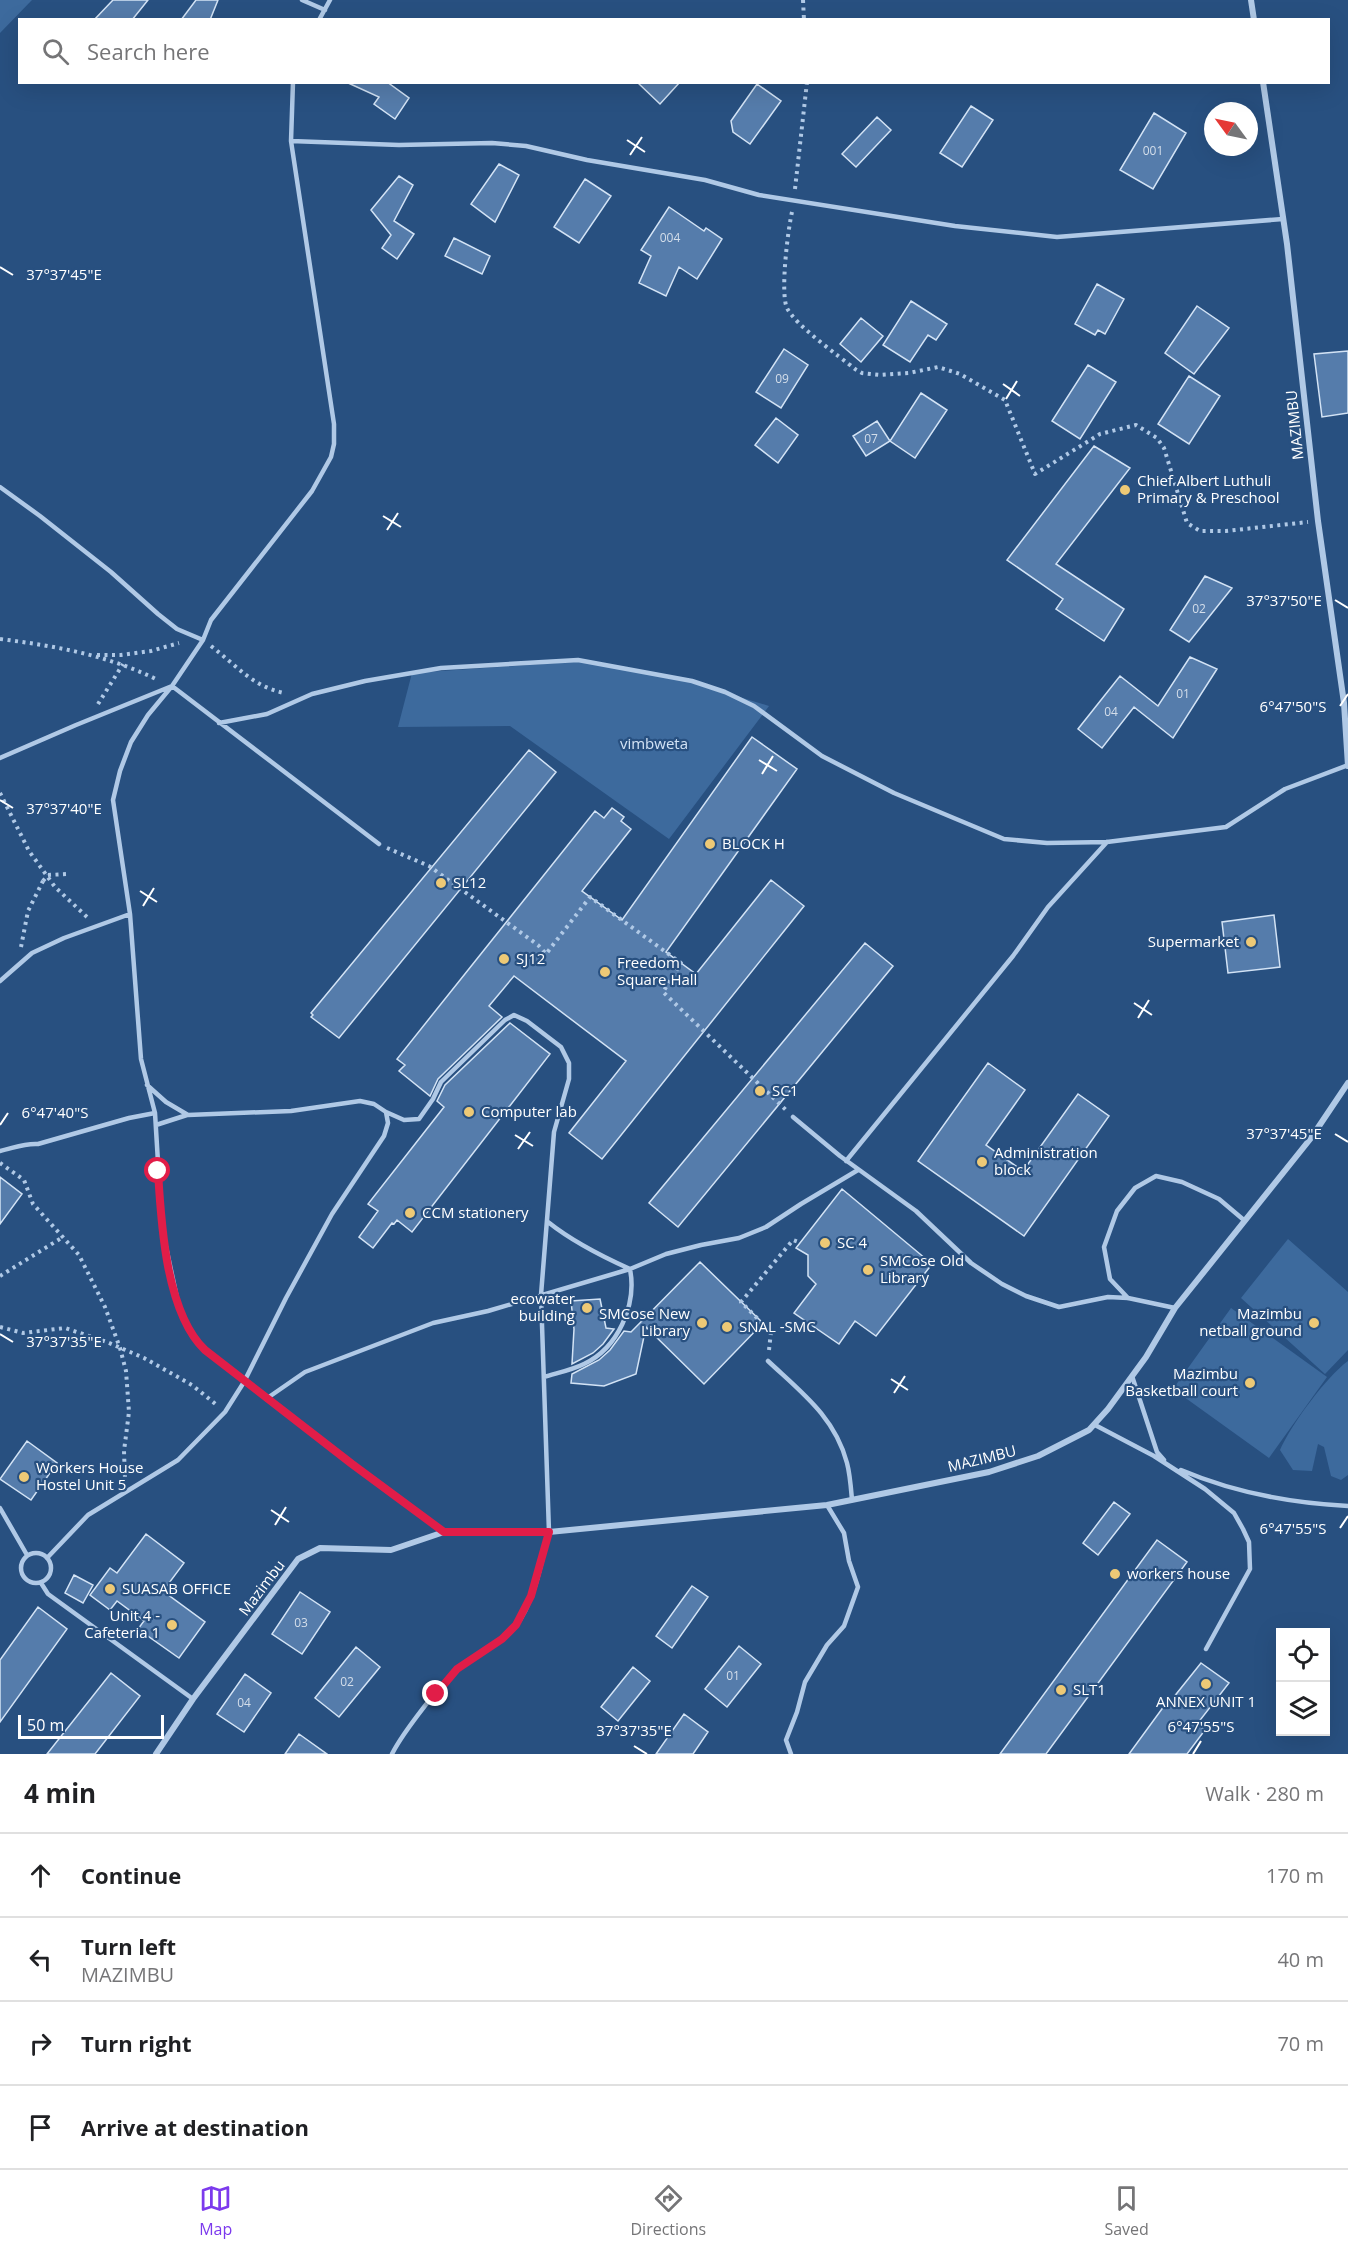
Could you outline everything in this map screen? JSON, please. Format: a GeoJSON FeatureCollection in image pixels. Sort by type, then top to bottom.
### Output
{"type":"FeatureCollection","features":[{"type":"Feature","properties":{"kind":"street"},"geometry":{"type":"LineString","coordinates":[[1251,0],[1254,18]]}},
{"type":"Feature","properties":{"kind":"street","name":"MAZIMBU"},"geometry":{"type":"LineString","coordinates":[[1263,84],[1284,219],[1318,521],[1344,703],[1348,766]]}},
{"type":"Feature","properties":{"kind":"street","name":"MAZIMBU"},"geometry":{"type":"LineString","coordinates":[[444,1532],[549,1532],[827,1505],[989,1472],[1038,1456],[1076,1438],[1095,1425],[1132,1376],[1175,1308],[1311,1138],[1348,1083]]}},
{"type":"Feature","properties":{"kind":"street","name":"Mazimbu"},"geometry":{"type":"LineString","coordinates":[[156,1754],[193,1699],[298,1559],[320,1548],[391,1550],[444,1532]]}},
{"type":"Feature","properties":{"kind":"lane"},"geometry":{"type":"LineString","coordinates":[[302,0],[325,10]]}},
{"type":"Feature","properties":{"kind":"lane"},"geometry":{"type":"LineString","coordinates":[[320,18],[330,0]]}},
{"type":"Feature","properties":{"kind":"lane"},"geometry":{"type":"LineString","coordinates":[[293,84],[291,141],[334,424],[334,444],[331,457],[312,491],[211,620],[203,640],[131,742],[120,771],[113,800],[130,914],[141,1059],[155,1113],[162,1228],[180,1312],[198,1344],[266,1399],[444,1532]]}},
{"type":"Feature","properties":{"kind":"lane"},"geometry":{"type":"LineString","coordinates":[[291,141],[399,145],[492,143],[526,146],[586,160],[705,180],[759,195],[955,226],[1057,237],[1284,219]]}},
{"type":"Feature","properties":{"kind":"lane"},"geometry":{"type":"LineString","coordinates":[[0,488],[102,565],[177,629],[203,640]]}},
{"type":"Feature","properties":{"kind":"lane"},"geometry":{"type":"LineString","coordinates":[[219,723],[267,714],[303,697],[365,681],[441,668],[578,660],[692,681],[725,692],[754,706],[822,756],[894,794],[1004,839],[1058,843],[1107,842],[1226,827],[1285,789],[1348,766]]}},
{"type":"Feature","properties":{"kind":"lane"},"geometry":{"type":"LineString","coordinates":[[172,687],[379,844]]}},
{"type":"Feature","properties":{"kind":"lane"},"geometry":{"type":"LineString","coordinates":[[0,758],[172,687]]}},
{"type":"Feature","properties":{"kind":"lane"},"geometry":{"type":"LineString","coordinates":[[846,1161],[1013,956],[1048,908],[1107,842]]}},
{"type":"Feature","properties":{"kind":"lane"},"geometry":{"type":"LineString","coordinates":[[0,981],[32,953],[130,914]]}},
{"type":"Feature","properties":{"kind":"lane"},"geometry":{"type":"LineString","coordinates":[[156,1125],[188,1115],[291,1111],[360,1101],[374,1104],[404,1120],[419,1119],[433,1099],[441,1082],[505,1020],[514,1015],[527,1021],[561,1047],[570,1063],[569,1079],[554,1132],[541,1295],[549,1532],[531,1596],[516,1625],[502,1639],[457,1669],[401,1739],[392,1754]]}},
{"type":"Feature","properties":{"kind":"lane"},"geometry":{"type":"LineString","coordinates":[[147,1084],[166,1102],[188,1115]]}},
{"type":"Feature","properties":{"kind":"lane"},"geometry":{"type":"LineString","coordinates":[[47,1558],[88,1515],[178,1460],[225,1412],[244,1382],[332,1214],[384,1136],[388,1123],[386,1112]]}},
{"type":"Feature","properties":{"kind":"lane"},"geometry":{"type":"LineString","coordinates":[[0,1151],[24,1143],[38,1144],[155,1113]]}},
{"type":"Feature","properties":{"kind":"lane"},"geometry":{"type":"LineString","coordinates":[[794,1117],[846,1161],[916,1211],[971,1263],[1002,1284],[1026,1296],[1059,1307],[1108,1297],[1128,1298],[1175,1308]]}},
{"type":"Feature","properties":{"kind":"lane"},"geometry":{"type":"LineString","coordinates":[[266,1399],[305,1372],[433,1323],[630,1269],[666,1254],[739,1238],[766,1227],[858,1170]]}},
{"type":"Feature","properties":{"kind":"lane"},"geometry":{"type":"LineString","coordinates":[[1128,1298],[1110,1279],[1104,1247],[1117,1211],[1135,1188],[1156,1176],[1182,1182],[1219,1199],[1245,1221]]}},
{"type":"Feature","properties":{"kind":"lane"},"geometry":{"type":"LineString","coordinates":[[548,1222],[565,1236],[598,1255],[630,1269]]}},
{"type":"Feature","properties":{"kind":"lane"},"geometry":{"type":"LineString","coordinates":[[544,1377],[586,1363],[608,1345],[631,1305],[630,1269]]}},
{"type":"Feature","properties":{"kind":"lane"},"geometry":{"type":"LineString","coordinates":[[768,1361],[816,1405],[838,1436],[848,1464],[852,1500]]}},
{"type":"Feature","properties":{"kind":"lane"},"geometry":{"type":"LineString","coordinates":[[1132,1376],[1157,1452],[1169,1465],[1252,1494],[1305,1504],[1348,1506]]}},
{"type":"Feature","properties":{"kind":"lane"},"geometry":{"type":"LineString","coordinates":[[1095,1425],[1169,1465],[1205,1489],[1234,1512],[1249,1542],[1250,1569],[1206,1649]]}},
{"type":"Feature","properties":{"kind":"lane"},"geometry":{"type":"LineString","coordinates":[[791,1754],[786,1740],[805,1682],[827,1645],[843,1626],[858,1587],[844,1533],[827,1505]]}},
{"type":"Feature","properties":{"kind":"lane"},"geometry":{"type":"LineString","coordinates":[[0,1508],[27,1555]]}},
{"type":"Feature","properties":{"kind":"lane"},"geometry":{"type":"LineString","coordinates":[[35,1552],[44,1554],[47,1558],[52,1569],[41,1583],[32,1583],[25,1579],[21,1571],[21,1562],[27,1555],[35,1552]]}},
{"type":"Feature","properties":{"kind":"lane"},"geometry":{"type":"LineString","coordinates":[[41,1583],[48,1594],[193,1699]]}},
{"type":"Feature","properties":{"kind":"path"},"geometry":{"type":"LineString","coordinates":[[803,0],[804,18]]}},
{"type":"Feature","properties":{"kind":"path"},"geometry":{"type":"LineString","coordinates":[[807,84],[784,287],[787,309],[819,340],[862,373],[880,375],[909,373],[938,367],[960,374],[1005,400],[1035,474],[1100,434],[1136,425],[1157,438],[1164,448],[1187,523],[1200,531],[1226,531],[1318,521]]}},
{"type":"Feature","properties":{"kind":"path"},"geometry":{"type":"LineString","coordinates":[[0,639],[97,655],[151,651],[173,644],[203,640],[247,676],[267,689],[303,697]]}},
{"type":"Feature","properties":{"kind":"path"},"geometry":{"type":"LineString","coordinates":[[97,655],[123,664],[172,687]]}},
{"type":"Feature","properties":{"kind":"path"},"geometry":{"type":"LineString","coordinates":[[95,709],[123,664]]}},
{"type":"Feature","properties":{"kind":"path"},"geometry":{"type":"LineString","coordinates":[[0,793],[29,851],[55,887],[96,927]]}},
{"type":"Feature","properties":{"kind":"path"},"geometry":{"type":"LineString","coordinates":[[379,844],[429,866],[538,945],[546,954],[590,897],[681,963],[663,992],[794,1117]]}},
{"type":"Feature","properties":{"kind":"path"},"geometry":{"type":"LineString","coordinates":[[21,963],[28,911],[43,880],[48,875],[68,874]]}},
{"type":"Feature","properties":{"kind":"path"},"geometry":{"type":"LineString","coordinates":[[0,1163],[24,1180],[33,1204],[79,1256],[105,1307],[126,1371],[129,1412],[124,1451],[126,1492]]}},
{"type":"Feature","properties":{"kind":"path"},"geometry":{"type":"LineString","coordinates":[[0,1276],[63,1237]]}},
{"type":"Feature","properties":{"kind":"path"},"geometry":{"type":"LineString","coordinates":[[768,1361],[771,1332],[741,1302],[793,1240],[801,1243]]}},
{"type":"Feature","properties":{"kind":"path"},"geometry":{"type":"LineString","coordinates":[[0,1327],[22,1333],[65,1328],[120,1348],[144,1358],[192,1385],[225,1412]]}},
{"type":"Feature","properties":{"kind":"green space"},"geometry":{"type":"Polygon","coordinates":[[[0,0],[32,0],[0,33],[0,0]]]}},
{"type":"Feature","properties":{"kind":"green space","name":"vimbweta"},"geometry":{"type":"Polygon","coordinates":[[[586,661],[681,679],[769,706],[669,839],[510,726],[398,727],[412,673],[586,661]]]}},
{"type":"Feature","properties":{"kind":"green space","name":"Mazimbu netball ground"},"geometry":{"type":"Polygon","coordinates":[[[1288,1239],[1348,1292],[1348,1350],[1325,1374],[1241,1298],[1288,1239]]]}},
{"type":"Feature","properties":{"kind":"green space","name":"Mazimbu Basketball court"},"geometry":{"type":"Polygon","coordinates":[[[1231,1308],[1327,1377],[1269,1458],[1173,1389],[1231,1308]]]}},
{"type":"Feature","properties":{"kind":"green space"},"geometry":{"type":"Polygon","coordinates":[[[1348,1361],[1348,1475],[1341,1480],[1331,1476],[1324,1447],[1318,1444],[1312,1471],[1293,1470],[1280,1450],[1285,1440],[1320,1390],[1348,1361]]]}},
{"type":"Feature","properties":{"kind":"building"},"geometry":{"type":"Polygon","coordinates":[[[113,0],[148,0],[134,18],[96,18],[113,0]]]}},
{"type":"Feature","properties":{"kind":"building"},"geometry":{"type":"Polygon","coordinates":[[[196,0],[218,0],[211,18],[182,18],[196,0]]]}},
{"type":"Feature","properties":{"kind":"building"},"geometry":{"type":"Polygon","coordinates":[[[350,84],[390,84],[409,98],[395,119],[374,104],[379,97],[350,84]]]}},
{"type":"Feature","properties":{"kind":"building"},"geometry":{"type":"Polygon","coordinates":[[[639,84],[678,84],[660,104],[639,84]]]}},
{"type":"Feature","properties":{"kind":"building"},"geometry":{"type":"Polygon","coordinates":[[[757,84],[781,101],[750,144],[733,132],[731,121],[757,84]]]}},
{"type":"Feature","properties":{"kind":"building"},"geometry":{"type":"Polygon","coordinates":[[[971,106],[993,120],[962,167],[940,153],[971,106]]]}},
{"type":"Feature","properties":{"kind":"building"},"geometry":{"type":"Polygon","coordinates":[[[1154,113],[1186,133],[1153,189],[1120,170],[1154,113]]]}},
{"type":"Feature","properties":{"kind":"building"},"geometry":{"type":"Polygon","coordinates":[[[877,117],[891,130],[856,167],[842,154],[877,117]]]}},
{"type":"Feature","properties":{"kind":"building"},"geometry":{"type":"Polygon","coordinates":[[[499,164],[519,175],[495,222],[471,204],[499,164]]]}},
{"type":"Feature","properties":{"kind":"building"},"geometry":{"type":"Polygon","coordinates":[[[399,176],[413,185],[394,221],[414,234],[397,259],[382,248],[391,235],[371,210],[399,176]]]}},
{"type":"Feature","properties":{"kind":"building"},"geometry":{"type":"Polygon","coordinates":[[[585,179],[611,196],[579,243],[554,227],[585,179]]]}},
{"type":"Feature","properties":{"kind":"building"},"geometry":{"type":"Polygon","coordinates":[[[669,207],[704,231],[706,228],[722,239],[697,279],[679,267],[666,296],[639,283],[651,256],[641,250],[669,207]]]}},
{"type":"Feature","properties":{"kind":"building"},"geometry":{"type":"Polygon","coordinates":[[[454,238],[490,256],[482,274],[445,256],[454,238]]]}},
{"type":"Feature","properties":{"kind":"building"},"geometry":{"type":"Polygon","coordinates":[[[1097,284],[1124,299],[1105,334],[1098,330],[1095,335],[1075,324],[1097,284]]]}},
{"type":"Feature","properties":{"kind":"building"},"geometry":{"type":"Polygon","coordinates":[[[911,301],[947,324],[936,340],[928,335],[910,362],[883,345],[911,301]]]}},
{"type":"Feature","properties":{"kind":"building"},"geometry":{"type":"Polygon","coordinates":[[[1197,306],[1229,328],[1194,374],[1165,353],[1197,306]]]}},
{"type":"Feature","properties":{"kind":"building"},"geometry":{"type":"Polygon","coordinates":[[[861,318],[883,336],[861,362],[840,344],[861,318]]]}},
{"type":"Feature","properties":{"kind":"building"},"geometry":{"type":"Polygon","coordinates":[[[784,349],[808,365],[781,408],[756,392],[784,349]]]}},
{"type":"Feature","properties":{"kind":"building"},"geometry":{"type":"Polygon","coordinates":[[[1348,351],[1348,413],[1322,417],[1314,354],[1348,351]]]}},
{"type":"Feature","properties":{"kind":"building"},"geometry":{"type":"Polygon","coordinates":[[[1088,365],[1116,382],[1080,439],[1052,421],[1088,365]]]}},
{"type":"Feature","properties":{"kind":"building"},"geometry":{"type":"Polygon","coordinates":[[[1189,376],[1220,396],[1189,444],[1158,424],[1189,376]]]}},
{"type":"Feature","properties":{"kind":"building"},"geometry":{"type":"Polygon","coordinates":[[[921,393],[947,410],[915,458],[890,441],[921,393]]]}},
{"type":"Feature","properties":{"kind":"building"},"geometry":{"type":"Polygon","coordinates":[[[776,418],[798,435],[778,463],[755,445],[776,418]]]}},
{"type":"Feature","properties":{"kind":"building"},"geometry":{"type":"Polygon","coordinates":[[[877,421],[890,441],[866,456],[853,436],[877,421]]]}},
{"type":"Feature","properties":{"kind":"building"},"geometry":{"type":"Polygon","coordinates":[[[1094,446],[1130,468],[1056,564],[1124,609],[1104,641],[1056,609],[1063,599],[1007,560],[1094,446]]]}},
{"type":"Feature","properties":{"kind":"building"},"geometry":{"type":"Polygon","coordinates":[[[1205,576],[1232,588],[1189,642],[1170,630],[1205,576]]]}},
{"type":"Feature","properties":{"kind":"building"},"geometry":{"type":"Polygon","coordinates":[[[1190,657],[1217,669],[1173,738],[1134,707],[1102,748],[1078,729],[1120,676],[1158,706],[1190,657]]]}},
{"type":"Feature","properties":{"kind":"building"},"geometry":{"type":"Polygon","coordinates":[[[752,737],[797,769],[666,952],[696,974],[771,880],[804,906],[602,1159],[569,1133],[626,1061],[514,976],[489,1006],[502,1017],[438,1079],[430,1096],[399,1071],[405,1065],[397,1059],[595,811],[604,818],[612,808],[624,817],[621,821],[631,829],[582,891],[622,920],[752,737]]]}},
{"type":"Feature","properties":{"kind":"building"},"geometry":{"type":"Polygon","coordinates":[[[529,750],[556,772],[339,1038],[311,1017],[313,1015],[311,1013],[529,750]]]}},
{"type":"Feature","properties":{"kind":"building","name":"Supermarket"},"geometry":{"type":"Polygon","coordinates":[[[1274,915],[1280,967],[1228,973],[1222,922],[1274,915]]]}},
{"type":"Feature","properties":{"kind":"building"},"geometry":{"type":"Polygon","coordinates":[[[865,943],[893,966],[678,1227],[649,1203],[865,943]]]}},
{"type":"Feature","properties":{"kind":"building"},"geometry":{"type":"Polygon","coordinates":[[[510,1023],[550,1054],[412,1232],[397,1220],[394,1224],[392,1223],[373,1248],[359,1237],[378,1211],[368,1204],[444,1107],[437,1101],[445,1085],[510,1023]]]}},
{"type":"Feature","properties":{"kind":"building"},"geometry":{"type":"Polygon","coordinates":[[[988,1063],[1025,1090],[986,1145],[1023,1171],[1078,1094],[1109,1116],[1024,1236],[918,1161],[988,1063]]]}},
{"type":"Feature","properties":{"kind":"building"},"geometry":{"type":"Polygon","coordinates":[[[0,1177],[22,1194],[0,1224],[0,1177]]]}},
{"type":"Feature","properties":{"kind":"building","name":"SMCose Old Library"},"geometry":{"type":"Polygon","coordinates":[[[842,1189],[932,1264],[876,1336],[855,1321],[839,1344],[794,1313],[816,1284],[808,1276],[808,1255],[796,1248],[842,1189]]]}},
{"type":"Feature","properties":{"kind":"building","name":"SMCose New Library"},"geometry":{"type":"Polygon","coordinates":[[[700,1262],[763,1323],[704,1384],[646,1327],[636,1374],[604,1386],[571,1383],[572,1374],[599,1360],[610,1350],[624,1331],[631,1332],[700,1262]]]}},
{"type":"Feature","properties":{"kind":"building"},"geometry":{"type":"Polygon","coordinates":[[[600,1299],[606,1328],[614,1329],[593,1353],[572,1364],[574,1329],[571,1301],[600,1299]]]}},
{"type":"Feature","properties":{"kind":"building"},"geometry":{"type":"Polygon","coordinates":[[[27,1441],[57,1463],[31,1500],[0,1479],[27,1441]]]}},
{"type":"Feature","properties":{"kind":"building"},"geometry":{"type":"Polygon","coordinates":[[[1114,1502],[1130,1514],[1098,1555],[1083,1543],[1114,1502]]]}},
{"type":"Feature","properties":{"kind":"building"},"geometry":{"type":"Polygon","coordinates":[[[146,1534],[184,1563],[163,1591],[205,1622],[179,1658],[138,1629],[144,1621],[117,1601],[110,1610],[90,1595],[110,1568],[117,1573],[146,1534]]]}},
{"type":"Feature","properties":{"kind":"building"},"geometry":{"type":"Polygon","coordinates":[[[1157,1540],[1187,1562],[1046,1754],[1000,1754],[1157,1540]]]}},
{"type":"Feature","properties":{"kind":"building"},"geometry":{"type":"Polygon","coordinates":[[[74,1575],[93,1585],[83,1603],[65,1593],[74,1575]]]}},
{"type":"Feature","properties":{"kind":"building"},"geometry":{"type":"Polygon","coordinates":[[[692,1586],[708,1597],[672,1648],[656,1636],[692,1586]]]}},
{"type":"Feature","properties":{"kind":"building"},"geometry":{"type":"Polygon","coordinates":[[[300,1592],[330,1612],[302,1654],[272,1634],[300,1592]]]}},
{"type":"Feature","properties":{"kind":"building"},"geometry":{"type":"Polygon","coordinates":[[[38,1607],[67,1629],[0,1722],[0,1660],[38,1607]]]}},
{"type":"Feature","properties":{"kind":"building"},"geometry":{"type":"Polygon","coordinates":[[[739,1646],[761,1664],[727,1707],[705,1689],[739,1646]]]}},
{"type":"Feature","properties":{"kind":"building"},"geometry":{"type":"Polygon","coordinates":[[[356,1647],[380,1667],[339,1717],[315,1698],[356,1647]]]}},
{"type":"Feature","properties":{"kind":"building"},"geometry":{"type":"Polygon","coordinates":[[[1201,1663],[1229,1683],[1197,1724],[1205,1730],[1187,1754],[1129,1754],[1167,1702],[1169,1703],[1201,1663]]]}},
{"type":"Feature","properties":{"kind":"building"},"geometry":{"type":"Polygon","coordinates":[[[633,1667],[650,1681],[618,1721],[601,1707],[633,1667]]]}},
{"type":"Feature","properties":{"kind":"building"},"geometry":{"type":"Polygon","coordinates":[[[111,1673],[140,1696],[95,1754],[47,1754],[111,1673]]]}},
{"type":"Feature","properties":{"kind":"building"},"geometry":{"type":"Polygon","coordinates":[[[245,1674],[271,1693],[244,1732],[217,1714],[245,1674]]]}},
{"type":"Feature","properties":{"kind":"building"},"geometry":{"type":"Polygon","coordinates":[[[684,1714],[708,1732],[693,1754],[656,1754],[684,1714]]]}},
{"type":"Feature","properties":{"kind":"building"},"geometry":{"type":"Polygon","coordinates":[[[299,1734],[327,1754],[285,1754],[299,1734]]]}},
{"type":"Feature","properties":{"kind":"place","name":"Chief Albert Luthuli Primary & Preschool"},"geometry":{"type":"Point","coordinates":[1125,490]}},
{"type":"Feature","properties":{"kind":"place","name":"BLOCK H"},"geometry":{"type":"Point","coordinates":[710,844]}},
{"type":"Feature","properties":{"kind":"place","name":"SL12"},"geometry":{"type":"Point","coordinates":[441,883]}},
{"type":"Feature","properties":{"kind":"place","name":"Supermarket"},"geometry":{"type":"Point","coordinates":[1251,942]}},
{"type":"Feature","properties":{"kind":"place","name":"SJ12"},"geometry":{"type":"Point","coordinates":[504,959]}},
{"type":"Feature","properties":{"kind":"place","name":"Freedom Square Hall"},"geometry":{"type":"Point","coordinates":[605,972]}},
{"type":"Feature","properties":{"kind":"place","name":"SC1"},"geometry":{"type":"Point","coordinates":[760,1091]}},
{"type":"Feature","properties":{"kind":"place","name":"Computer lab"},"geometry":{"type":"Point","coordinates":[469,1112]}},
{"type":"Feature","properties":{"kind":"place","name":"Administration block"},"geometry":{"type":"Point","coordinates":[982,1162]}},
{"type":"Feature","properties":{"kind":"place","name":"CCM stationery"},"geometry":{"type":"Point","coordinates":[410,1213]}},
{"type":"Feature","properties":{"kind":"place","name":"SC 4"},"geometry":{"type":"Point","coordinates":[825,1243]}},
{"type":"Feature","properties":{"kind":"place","name":"SMCose Old Library"},"geometry":{"type":"Point","coordinates":[868,1270]}},
{"type":"Feature","properties":{"kind":"place","name":"ecowater building"},"geometry":{"type":"Point","coordinates":[587,1308]}},
{"type":"Feature","properties":{"kind":"place","name":"SMCose New Library"},"geometry":{"type":"Point","coordinates":[702,1323]}},
{"type":"Feature","properties":{"kind":"place","name":"Mazimbu netball ground"},"geometry":{"type":"Point","coordinates":[1314,1323]}},
{"type":"Feature","properties":{"kind":"place","name":"SNAL -SMC"},"geometry":{"type":"Point","coordinates":[727,1327]}},
{"type":"Feature","properties":{"kind":"place","name":"Mazimbu Basketball court"},"geometry":{"type":"Point","coordinates":[1250,1383]}},
{"type":"Feature","properties":{"kind":"place","name":"Workers House Hostel Unit 5"},"geometry":{"type":"Point","coordinates":[24,1477]}},
{"type":"Feature","properties":{"kind":"place","name":"workers house"},"geometry":{"type":"Point","coordinates":[1115,1574]}},
{"type":"Feature","properties":{"kind":"place","name":"SUASAB OFFICE"},"geometry":{"type":"Point","coordinates":[110,1589]}},
{"type":"Feature","properties":{"kind":"place","name":"Unit 4 - Cafeteria 1"},"geometry":{"type":"Point","coordinates":[172,1625]}},
{"type":"Feature","properties":{"kind":"place","name":"ANNEX UNIT 1"},"geometry":{"type":"Point","coordinates":[1206,1684]}},
{"type":"Feature","properties":{"kind":"place","name":"SLT1"},"geometry":{"type":"Point","coordinates":[1061,1690]}},
{"type":"Feature","properties":{"kind":"route"},"geometry":{"type":"LineString","coordinates":[[158,1171],[162,1228],[176,1297],[187,1327],[198,1344],[244,1382],[444,1532],[549,1532],[531,1596],[516,1625],[502,1639],[462,1664],[436,1694]]}}]}
